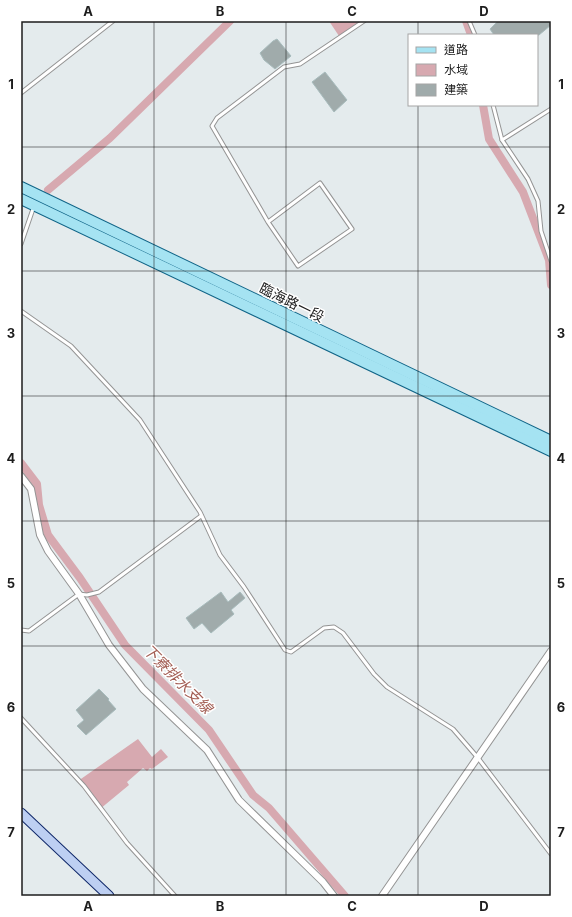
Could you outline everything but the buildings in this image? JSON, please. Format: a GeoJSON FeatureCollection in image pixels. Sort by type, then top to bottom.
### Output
{"type":"FeatureCollection","features":[{"type":"Feature","properties":{"kind":"main road","name":"臨海路一段"},"geometry":{"type":"LineString","coordinates":[[21,187],[551,441]]}},
{"type":"Feature","properties":{"kind":"main road","name":"臨海路一段"},"geometry":{"type":"LineString","coordinates":[[21,199],[551,451]]}},
{"type":"Feature","properties":{"kind":"street"},"geometry":{"type":"LineString","coordinates":[[21,476],[31,489],[42,540],[48,551],[79,594],[109,645],[143,689],[207,750],[240,800],[323,882],[334,896]]}},
{"type":"Feature","properties":{"kind":"street"},"geometry":{"type":"LineString","coordinates":[[382,896],[551,651]]}},
{"type":"Feature","properties":{"kind":"street"},"geometry":{"type":"LineString","coordinates":[[21,813],[109,896]]}},
{"type":"Feature","properties":{"kind":"lane"},"geometry":{"type":"LineString","coordinates":[[21,93],[113,21]]}},
{"type":"Feature","properties":{"kind":"lane"},"geometry":{"type":"LineString","coordinates":[[268,222],[320,183],[352,229],[298,266],[268,222],[212,126],[217,118],[284,67],[300,64],[364,21]]}},
{"type":"Feature","properties":{"kind":"lane"},"geometry":{"type":"LineString","coordinates":[[469,21],[475,34]]}},
{"type":"Feature","properties":{"kind":"lane"},"geometry":{"type":"LineString","coordinates":[[493,106],[502,140],[528,179],[538,201],[541,231],[551,261]]}},
{"type":"Feature","properties":{"kind":"lane"},"geometry":{"type":"LineString","coordinates":[[502,140],[551,109]]}},
{"type":"Feature","properties":{"kind":"lane"},"geometry":{"type":"LineString","coordinates":[[21,195],[35,205],[21,244]]}},
{"type":"Feature","properties":{"kind":"lane"},"geometry":{"type":"LineString","coordinates":[[21,311],[71,346],[140,420],[201,516],[220,555],[244,587],[285,650],[291,652],[324,628],[334,627],[343,633],[374,674],[387,687],[453,729],[478,758],[551,854]]}},
{"type":"Feature","properties":{"kind":"lane"},"geometry":{"type":"LineString","coordinates":[[21,630],[29,631],[79,594],[87,595],[99,592],[201,516]]}},
{"type":"Feature","properties":{"kind":"lane"},"geometry":{"type":"LineString","coordinates":[[21,718],[84,786],[127,843],[175,896]]}},
{"type":"Feature","properties":{"kind":"water"},"geometry":{"type":"Polygon","coordinates":[[[329,21],[360,21],[339,36],[329,21]]]}},
{"type":"Feature","properties":{"kind":"water"},"geometry":{"type":"Polygon","coordinates":[[[138,739],[152,757],[161,749],[168,757],[152,769],[150,768],[147,771],[143,768],[127,782],[129,785],[100,809],[95,805],[78,781],[138,739]]]}},
{"type":"Feature","properties":{"kind":"waterway"},"geometry":{"type":"LineString","coordinates":[[48,190],[110,138],[230,21]]}},
{"type":"Feature","properties":{"kind":"waterway"},"geometry":{"type":"LineString","coordinates":[[466,21],[471,34]]}},
{"type":"Feature","properties":{"kind":"waterway"},"geometry":{"type":"LineString","coordinates":[[483,106],[489,139],[523,192],[549,260],[551,285]]}},
{"type":"Feature","properties":{"kind":"waterway","name":"下寮排水支線"},"geometry":{"type":"LineString","coordinates":[[21,463],[37,484],[39,505],[48,535],[80,578],[125,645],[209,730],[253,795],[269,808],[345,896]]}}]}
